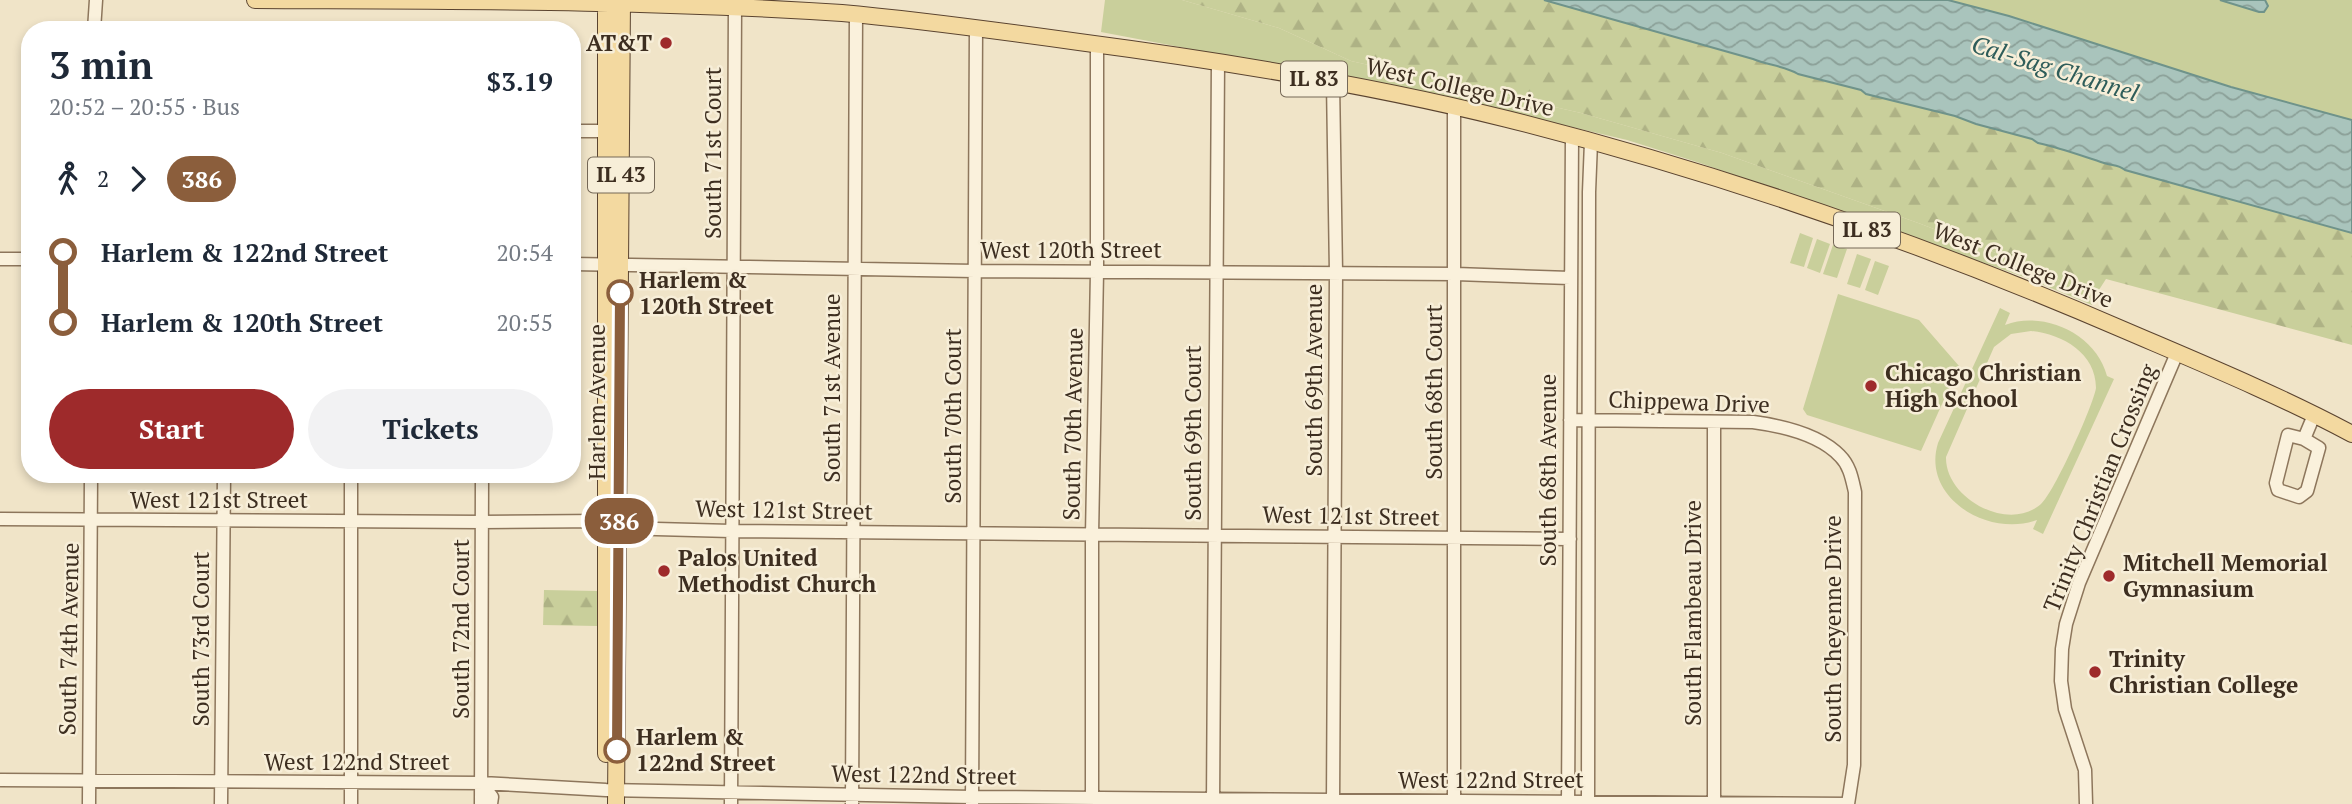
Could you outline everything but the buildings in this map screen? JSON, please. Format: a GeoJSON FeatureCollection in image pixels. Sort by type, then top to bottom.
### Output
{"type":"FeatureCollection","features":[{"type":"Feature","properties":{"kind":"main road","name":"West College Drive"},"geometry":{"type":"LineString","coordinates":[[255,0],[614,1],[856,14],[1218,61],[1334,82],[1454,107],[1572,136],[1755,191],[2026,288],[2177,353],[2352,434]]}},
{"type":"Feature","properties":{"kind":"main road","name":"Harlem Avenue"},"geometry":{"type":"LineString","coordinates":[[611,797],[614,1]]}},
{"type":"Feature","properties":{"kind":"street"},"geometry":{"type":"LineString","coordinates":[[95,21],[96,0]]}},
{"type":"Feature","properties":{"kind":"street","name":"South 71st Court"},"geometry":{"type":"LineString","coordinates":[[731,798],[735,6]]}},
{"type":"Feature","properties":{"kind":"street","name":"South 71st Avenue"},"geometry":{"type":"LineString","coordinates":[[852,800],[856,14]]}},
{"type":"Feature","properties":{"kind":"street","name":"South 70th Court"},"geometry":{"type":"LineString","coordinates":[[972,800],[976,28]]}},
{"type":"Feature","properties":{"kind":"street","name":"South 70th Avenue"},"geometry":{"type":"LineString","coordinates":[[1092,800],[1097,44]]}},
{"type":"Feature","properties":{"kind":"street","name":"South 69th Court"},"geometry":{"type":"LineString","coordinates":[[1213,802],[1218,61]]}},
{"type":"Feature","properties":{"kind":"street","name":"South 69th Avenue"},"geometry":{"type":"LineString","coordinates":[[1333,802],[1336,272],[1334,82]]}},
{"type":"Feature","properties":{"kind":"street","name":"South 68th Court"},"geometry":{"type":"LineString","coordinates":[[1454,107],[1454,803]]}},
{"type":"Feature","properties":{"kind":"street"},"geometry":{"type":"LineString","coordinates":[[581,131],[613,131]]}},
{"type":"Feature","properties":{"kind":"street","name":"South 68th Avenue"},"geometry":{"type":"LineString","coordinates":[[1568,802],[1572,136]]}},
{"type":"Feature","properties":{"kind":"street"},"geometry":{"type":"LineString","coordinates":[[1588,803],[1591,142]]}},
{"type":"Feature","properties":{"kind":"street"},"geometry":{"type":"LineString","coordinates":[[0,259],[21,258]]}},
{"type":"Feature","properties":{"kind":"street","name":"West 120th Street"},"geometry":{"type":"LineString","coordinates":[[581,264],[975,271],[1336,272],[1570,278]]}},
{"type":"Feature","properties":{"kind":"street","name":"Trinity Christian Crossing"},"geometry":{"type":"LineString","coordinates":[[2086,804],[2085,770],[2065,709],[2061,681],[2066,624],[2079,583],[2177,353]]}},
{"type":"Feature","properties":{"kind":"street"},"geometry":{"type":"LineString","coordinates":[[2304,439],[2314,415]]}},
{"type":"Feature","properties":{"kind":"street","name":"Chippewa Drive"},"geometry":{"type":"LineString","coordinates":[[1570,420],[1753,422],[1780,426],[1822,443],[1841,456]]}},
{"type":"Feature","properties":{"kind":"street","name":"South Flambeau Drive"},"geometry":{"type":"LineString","coordinates":[[1714,422],[1714,804]]}},
{"type":"Feature","properties":{"kind":"street"},"geometry":{"type":"LineString","coordinates":[[2288,435],[2304,439],[2319,447],[2307,491],[2299,497],[2278,490],[2276,483],[2288,435]]}},
{"type":"Feature","properties":{"kind":"street","name":"South Cheyenne Drive"},"geometry":{"type":"LineString","coordinates":[[1841,456],[1850,471],[1855,492],[1854,765],[1848,804]]}},
{"type":"Feature","properties":{"kind":"street","name":"South 74th Avenue"},"geometry":{"type":"LineString","coordinates":[[89,804],[91,483]]}},
{"type":"Feature","properties":{"kind":"street","name":"South 73rd Court"},"geometry":{"type":"LineString","coordinates":[[221,804],[224,483]]}},
{"type":"Feature","properties":{"kind":"street"},"geometry":{"type":"LineString","coordinates":[[351,483],[351,804]]}},
{"type":"Feature","properties":{"kind":"street","name":"South 72nd Court"},"geometry":{"type":"LineString","coordinates":[[481,804],[482,483]]}},
{"type":"Feature","properties":{"kind":"street","name":"West 121st Street"},"geometry":{"type":"LineString","coordinates":[[0,519],[482,522],[853,533],[1570,539]]}},
{"type":"Feature","properties":{"kind":"street","name":"West 122nd Street"},"geometry":{"type":"LineString","coordinates":[[0,780],[482,783],[611,797],[1848,804]]}},
{"type":"Feature","properties":{"kind":"street","name":"South 72nd Court"},"geometry":{"type":"LineString","coordinates":[[482,783],[492,797],[491,804]]}},
{"type":"Feature","properties":{"kind":"green space"},"geometry":{"type":"Polygon","coordinates":[[[1105,0],[1182,0],[1279,28],[1351,61],[1581,113],[1722,153],[1921,224],[2019,262],[2095,296],[2092,305],[2024,277],[1627,140],[1453,99],[1101,32],[1105,0]]]}},
{"type":"Feature","properties":{"kind":"green space"},"geometry":{"type":"Polygon","coordinates":[[[1182,0],[1544,0],[1861,90],[1866,94],[1955,116],[2126,170],[2223,195],[2288,216],[2302,217],[2306,221],[2352,233],[2352,345],[2106,279],[2095,296],[2019,262],[1921,224],[1722,153],[1581,113],[1351,61],[1279,28],[1182,0]]]}},
{"type":"Feature","properties":{"kind":"green space"},"geometry":{"type":"Polygon","coordinates":[[[1949,0],[2352,0],[2352,120],[2250,92],[1949,0]]]}},
{"type":"Feature","properties":{"kind":"green space"},"geometry":{"type":"Polygon","coordinates":[[[1800,233],[1813,238],[1804,267],[1790,263],[1800,233]]]}},
{"type":"Feature","properties":{"kind":"green space"},"geometry":{"type":"Polygon","coordinates":[[[1817,239],[1830,244],[1820,273],[1807,268],[1817,239]]]}},
{"type":"Feature","properties":{"kind":"green space"},"geometry":{"type":"Polygon","coordinates":[[[1833,245],[1847,249],[1837,278],[1823,274],[1833,245]]]}},
{"type":"Feature","properties":{"kind":"green space"},"geometry":{"type":"Polygon","coordinates":[[[1857,254],[1871,259],[1860,288],[1847,284],[1857,254]]]}},
{"type":"Feature","properties":{"kind":"green space"},"geometry":{"type":"Polygon","coordinates":[[[1875,261],[1889,266],[1878,295],[1865,290],[1875,261]]]}},
{"type":"Feature","properties":{"kind":"green space"},"geometry":{"type":"Polygon","coordinates":[[[1838,294],[1919,320],[1959,366],[1921,451],[1807,415],[1803,409],[1838,294]]]}},
{"type":"Feature","properties":{"kind":"green space"},"geometry":{"type":"Polygon","coordinates":[[[2000,308],[2010,313],[2005,325],[2020,321],[2052,323],[2080,337],[2101,361],[2107,376],[2114,379],[2043,534],[2033,529],[2037,520],[2018,524],[1999,523],[1980,518],[1963,509],[1949,496],[1940,481],[1935,463],[1938,443],[2000,308]],[[2031,331],[2011,334],[1994,347],[1946,457],[1948,472],[1956,486],[1967,498],[1996,513],[2012,515],[2027,512],[2047,497],[2072,449],[2096,388],[2090,365],[2084,355],[2065,341],[2031,331]]]}},
{"type":"Feature","properties":{"kind":"green space"},"geometry":{"type":"Polygon","coordinates":[[[544,590],[597,591],[597,626],[543,625],[544,590]]]}},
{"type":"Feature","properties":{"kind":"water","name":"Cal-Sag Channel"},"geometry":{"type":"Polygon","coordinates":[[[1544,0],[1948,0],[2009,16],[2231,87],[2352,120],[2352,233],[2125,170],[1955,116],[1866,94],[1861,90],[1544,0]]]}},
{"type":"Feature","properties":{"kind":"water"},"geometry":{"type":"Polygon","coordinates":[[[2220,0],[2265,0],[2268,6],[2264,12],[2259,12],[2220,0]]]}},
{"type":"Feature","properties":{"kind":"bus line","name":"386"},"geometry":{"type":"LineString","coordinates":[[617,750],[620,293]]}},
{"type":"Feature","properties":{"kind":"place","name":"AT&T"},"geometry":{"type":"Point","coordinates":[666,43]}},
{"type":"Feature","properties":{"kind":"place","name":"Harlem & 120th Street"},"geometry":{"type":"Point","coordinates":[620,293]}},
{"type":"Feature","properties":{"kind":"place","name":"Chicago Christian High School"},"geometry":{"type":"Point","coordinates":[1871,386]}},
{"type":"Feature","properties":{"kind":"place","name":"Palos United Methodist Church"},"geometry":{"type":"Point","coordinates":[664,571]}},
{"type":"Feature","properties":{"kind":"place","name":"Mitchell Memorial Gymnasium"},"geometry":{"type":"Point","coordinates":[2109,576]}},
{"type":"Feature","properties":{"kind":"place","name":"Trinity Christian College"},"geometry":{"type":"Point","coordinates":[2095,672]}},
{"type":"Feature","properties":{"kind":"place","name":"Harlem & 122nd Street"},"geometry":{"type":"Point","coordinates":[617,750]}}]}
